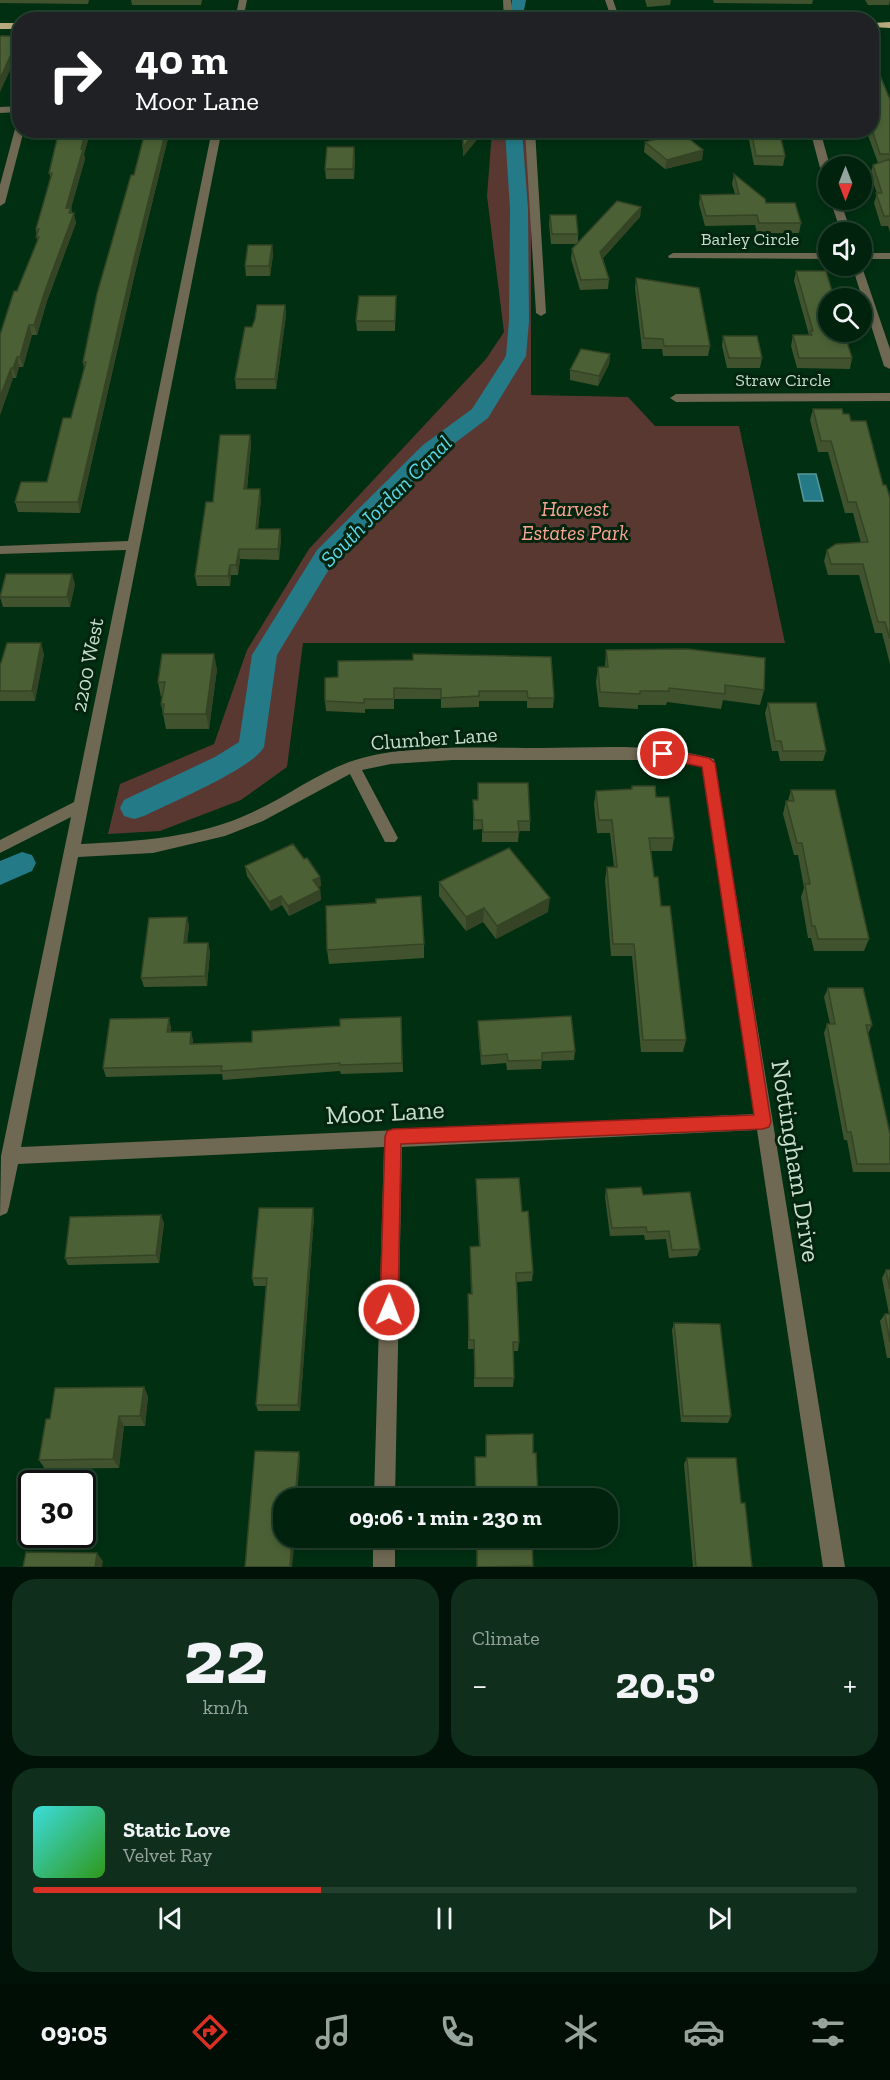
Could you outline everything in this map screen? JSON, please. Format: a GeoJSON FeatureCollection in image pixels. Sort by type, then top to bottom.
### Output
{"type":"FeatureCollection","features":[{"type":"Feature","properties":{"kind":"street"},"geometry":{"type":"LineString","coordinates":[[1,198],[18,138]]}},
{"type":"Feature","properties":{"kind":"street","name":"2200 West"},"geometry":{"type":"LineString","coordinates":[[1,1202],[216,138]]}},
{"type":"Feature","properties":{"kind":"street"},"geometry":{"type":"LineString","coordinates":[[530,138],[541,313]]}},
{"type":"Feature","properties":{"kind":"street"},"geometry":{"type":"LineString","coordinates":[[817,138],[822,156]]}},
{"type":"Feature","properties":{"kind":"street","name":"Barley Circle"},"geometry":{"type":"LineString","coordinates":[[673,256],[818,256]]}},
{"type":"Feature","properties":{"kind":"street"},"geometry":{"type":"LineString","coordinates":[[872,256],[890,256]]}},
{"type":"Feature","properties":{"kind":"street"},"geometry":{"type":"LineString","coordinates":[[860,276],[890,366]]}},
{"type":"Feature","properties":{"kind":"street","name":"Straw Circle"},"geometry":{"type":"LineString","coordinates":[[675,398],[890,397]]}},
{"type":"Feature","properties":{"kind":"street"},"geometry":{"type":"LineString","coordinates":[[0,550],[133,545]]}},
{"type":"Feature","properties":{"kind":"street","name":"Clumber Lane"},"geometry":{"type":"LineString","coordinates":[[71,850],[153,847],[225,830],[258,816],[353,766],[391,758],[465,754],[663,754],[709,763]]}},
{"type":"Feature","properties":{"kind":"street","name":"Nottingham Drive"},"geometry":{"type":"LineString","coordinates":[[709,763],[834,1567]]}},
{"type":"Feature","properties":{"kind":"street"},"geometry":{"type":"LineString","coordinates":[[353,766],[390,838]]}},
{"type":"Feature","properties":{"kind":"street"},"geometry":{"type":"LineString","coordinates":[[0,847],[81,806]]}},
{"type":"Feature","properties":{"kind":"street","name":"Moor Lane"},"geometry":{"type":"LineString","coordinates":[[10,1155],[763,1122]]}},
{"type":"Feature","properties":{"kind":"street"},"geometry":{"type":"LineString","coordinates":[[385,1488],[393,1137]]}},
{"type":"Feature","properties":{"kind":"street"},"geometry":{"type":"LineString","coordinates":[[384,1548],[384,1567]]}},
{"type":"Feature","properties":{"kind":"green space","name":"Harvest Estates Park"},"geometry":{"type":"Polygon","coordinates":[[[491,138],[528,138],[531,191],[531,395],[628,397],[655,426],[739,426],[785,643],[303,643],[287,767],[241,800],[160,831],[108,834],[120,784],[214,744],[247,650],[309,549],[486,359],[504,332],[487,196],[491,138]]]}},
{"type":"Feature","properties":{"kind":"water"},"geometry":{"type":"Polygon","coordinates":[[[798,474],[816,474],[823,501],[804,501],[798,474]]]}},
{"type":"Feature","properties":{"kind":"building"},"geometry":{"type":"Polygon","coordinates":[[[0,36],[12,36],[12,52],[0,79],[0,36]]]}},
{"type":"Feature","properties":{"kind":"building"},"geometry":{"type":"Polygon","coordinates":[[[879,72],[890,100],[890,155],[880,154],[875,138],[879,138],[879,72]]]}},
{"type":"Feature","properties":{"kind":"building"},"geometry":{"type":"Polygon","coordinates":[[[57,138],[84,138],[81,149],[83,149],[66,208],[71,208],[69,213],[74,213],[34,325],[29,325],[20,357],[17,357],[11,368],[0,397],[0,335],[14,291],[17,291],[39,237],[36,237],[39,229],[36,229],[52,173],[49,173],[57,138]]]}},
{"type":"Feature","properties":{"kind":"building"},"geometry":{"type":"Polygon","coordinates":[[[143,138],[164,138],[78,502],[15,502],[21,482],[47,482],[63,418],[71,418],[86,362],[83,362],[97,294],[131,175],[134,175],[143,138]]]}},
{"type":"Feature","properties":{"kind":"building"},"geometry":{"type":"Polygon","coordinates":[[[463,138],[470,138],[463,147],[463,138]]]}},
{"type":"Feature","properties":{"kind":"building"},"geometry":{"type":"Polygon","coordinates":[[[661,138],[688,138],[703,150],[667,160],[645,142],[661,138]]]}},
{"type":"Feature","properties":{"kind":"building"},"geometry":{"type":"Polygon","coordinates":[[[753,138],[781,138],[785,156],[756,156],[753,138]]]}},
{"type":"Feature","properties":{"kind":"building"},"geometry":{"type":"Polygon","coordinates":[[[327,147],[354,147],[353,169],[325,169],[327,147]]]}},
{"type":"Feature","properties":{"kind":"building"},"geometry":{"type":"Polygon","coordinates":[[[890,159],[890,216],[884,216],[876,193],[882,193],[873,165],[890,159]]]}},
{"type":"Feature","properties":{"kind":"building"},"geometry":{"type":"Polygon","coordinates":[[[734,174],[765,199],[766,203],[795,203],[801,223],[759,223],[757,215],[706,216],[700,195],[739,194],[734,174]]]}},
{"type":"Feature","properties":{"kind":"building"},"geometry":{"type":"Polygon","coordinates":[[[617,201],[641,207],[600,252],[609,279],[581,280],[572,249],[617,201]]]}},
{"type":"Feature","properties":{"kind":"building"},"geometry":{"type":"Polygon","coordinates":[[[550,215],[576,215],[578,234],[552,234],[550,215]]]}},
{"type":"Feature","properties":{"kind":"building"},"geometry":{"type":"Polygon","coordinates":[[[248,245],[272,245],[269,266],[245,266],[248,245]]]}},
{"type":"Feature","properties":{"kind":"building"},"geometry":{"type":"Polygon","coordinates":[[[796,271],[818,271],[818,276],[827,276],[831,288],[818,288],[818,342],[847,342],[852,358],[799,358],[793,335],[812,335],[810,331],[813,331],[796,271]]]}},
{"type":"Feature","properties":{"kind":"building"},"geometry":{"type":"Polygon","coordinates":[[[636,278],[699,288],[710,346],[664,346],[663,339],[644,338],[636,278]]]}},
{"type":"Feature","properties":{"kind":"building"},"geometry":{"type":"Polygon","coordinates":[[[359,296],[396,296],[395,321],[356,321],[359,296]]]}},
{"type":"Feature","properties":{"kind":"building"},"geometry":{"type":"Polygon","coordinates":[[[257,305],[285,305],[275,379],[235,379],[245,327],[252,327],[257,305]]]}},
{"type":"Feature","properties":{"kind":"building"},"geometry":{"type":"Polygon","coordinates":[[[723,336],[757,336],[762,358],[729,358],[723,336]]]}},
{"type":"Feature","properties":{"kind":"building"},"geometry":{"type":"Polygon","coordinates":[[[581,349],[610,354],[599,376],[570,370],[581,349]]]}},
{"type":"Feature","properties":{"kind":"building"},"geometry":{"type":"Polygon","coordinates":[[[813,409],[842,409],[843,414],[849,414],[851,421],[866,421],[883,485],[886,485],[890,498],[890,639],[885,622],[878,622],[863,564],[831,564],[827,550],[836,544],[868,542],[856,502],[848,502],[831,441],[821,441],[813,409]]]}},
{"type":"Feature","properties":{"kind":"building"},"geometry":{"type":"Polygon","coordinates":[[[220,435],[250,435],[244,489],[260,489],[256,529],[280,529],[278,549],[239,549],[236,565],[230,565],[228,576],[195,576],[206,502],[213,502],[220,435]]]}},
{"type":"Feature","properties":{"kind":"building"},"geometry":{"type":"Polygon","coordinates":[[[6,574],[72,574],[67,597],[0,597],[6,574]]]}},
{"type":"Feature","properties":{"kind":"building"},"geometry":{"type":"Polygon","coordinates":[[[7,643],[41,643],[32,691],[0,691],[0,663],[7,643]]]}},
{"type":"Feature","properties":{"kind":"building"},"geometry":{"type":"Polygon","coordinates":[[[688,649],[765,658],[764,690],[725,685],[725,694],[669,688],[669,691],[640,691],[640,694],[600,692],[598,667],[608,667],[606,650],[688,649]]]}},
{"type":"Feature","properties":{"kind":"building"},"geometry":{"type":"Polygon","coordinates":[[[162,654],[214,654],[206,714],[163,714],[164,704],[161,704],[165,682],[158,682],[162,654]]]}},
{"type":"Feature","properties":{"kind":"building"},"geometry":{"type":"Polygon","coordinates":[[[413,654],[551,657],[554,698],[528,698],[527,691],[479,691],[479,696],[441,698],[441,689],[394,688],[394,699],[364,699],[364,703],[325,701],[325,678],[338,677],[338,661],[413,660],[413,654]]]}},
{"type":"Feature","properties":{"kind":"building"},"geometry":{"type":"Polygon","coordinates":[[[768,703],[816,703],[826,751],[783,751],[781,741],[775,741],[768,703]]]}},
{"type":"Feature","properties":{"kind":"building"},"geometry":{"type":"Polygon","coordinates":[[[478,783],[528,783],[530,821],[518,821],[519,832],[483,832],[482,820],[474,820],[473,800],[478,800],[478,783]]]}},
{"type":"Feature","properties":{"kind":"building"},"geometry":{"type":"Polygon","coordinates":[[[632,786],[655,786],[656,797],[669,797],[674,838],[649,838],[654,877],[658,877],[661,906],[670,906],[686,1040],[643,1040],[634,944],[613,944],[607,867],[617,867],[612,820],[599,820],[596,791],[632,789],[632,786]]]}},
{"type":"Feature","properties":{"kind":"building"},"geometry":{"type":"Polygon","coordinates":[[[791,790],[835,790],[869,939],[818,939],[815,926],[812,926],[805,884],[810,884],[802,843],[797,843],[786,801],[794,801],[791,790]]]}},
{"type":"Feature","properties":{"kind":"building"},"geometry":{"type":"Polygon","coordinates":[[[293,844],[304,859],[307,858],[320,877],[313,880],[320,890],[288,906],[281,896],[269,902],[245,866],[293,844]]]}},
{"type":"Feature","properties":{"kind":"building"},"geometry":{"type":"Polygon","coordinates":[[[509,848],[550,898],[497,926],[484,908],[466,917],[439,882],[509,848]]]}},
{"type":"Feature","properties":{"kind":"building"},"geometry":{"type":"Polygon","coordinates":[[[421,896],[424,944],[327,950],[326,906],[376,903],[376,899],[421,896]]]}},
{"type":"Feature","properties":{"kind":"building"},"geometry":{"type":"Polygon","coordinates":[[[187,917],[184,943],[208,943],[205,976],[141,978],[149,918],[187,917]]]}},
{"type":"Feature","properties":{"kind":"building"},"geometry":{"type":"Polygon","coordinates":[[[828,988],[863,988],[872,1025],[866,1025],[890,1134],[890,1164],[857,1164],[851,1132],[847,1132],[827,1024],[835,1024],[828,988]]]}},
{"type":"Feature","properties":{"kind":"building"},"geometry":{"type":"Polygon","coordinates":[[[571,1016],[575,1051],[542,1053],[542,1060],[508,1061],[507,1054],[481,1056],[478,1021],[571,1016]]]}},
{"type":"Feature","properties":{"kind":"building"},"geometry":{"type":"Polygon","coordinates":[[[401,1017],[402,1063],[340,1065],[340,1063],[221,1071],[222,1066],[103,1068],[110,1019],[169,1018],[167,1032],[191,1032],[190,1044],[252,1042],[252,1031],[340,1026],[340,1019],[401,1017]]]}},
{"type":"Feature","properties":{"kind":"building"},"geometry":{"type":"Polygon","coordinates":[[[519,1178],[522,1212],[528,1211],[533,1272],[516,1273],[519,1342],[513,1342],[514,1378],[475,1378],[474,1340],[469,1340],[468,1294],[472,1294],[470,1247],[480,1246],[476,1179],[519,1178]]]}},
{"type":"Feature","properties":{"kind":"building"},"geometry":{"type":"Polygon","coordinates":[[[641,1187],[643,1195],[690,1192],[700,1249],[672,1250],[669,1231],[647,1232],[646,1227],[612,1228],[606,1189],[641,1187]]]}},
{"type":"Feature","properties":{"kind":"building"},"geometry":{"type":"Polygon","coordinates":[[[259,1208],[313,1208],[298,1405],[256,1405],[267,1278],[252,1278],[259,1208]]]}},
{"type":"Feature","properties":{"kind":"building"},"geometry":{"type":"Polygon","coordinates":[[[161,1215],[156,1255],[65,1258],[70,1217],[161,1215]]]}},
{"type":"Feature","properties":{"kind":"building"},"geometry":{"type":"Polygon","coordinates":[[[886,1270],[890,1270],[890,1289],[886,1270]]]}},
{"type":"Feature","properties":{"kind":"building"},"geometry":{"type":"Polygon","coordinates":[[[885,1314],[890,1314],[890,1342],[885,1314]]]}},
{"type":"Feature","properties":{"kind":"building"},"geometry":{"type":"Polygon","coordinates":[[[674,1323],[720,1324],[731,1416],[683,1416],[674,1323]]]}},
{"type":"Feature","properties":{"kind":"building"},"geometry":{"type":"Polygon","coordinates":[[[144,1387],[140,1416],[119,1416],[113,1459],[39,1460],[46,1419],[50,1419],[55,1388],[144,1387]]]}},
{"type":"Feature","properties":{"kind":"building"},"geometry":{"type":"Polygon","coordinates":[[[533,1434],[538,1488],[476,1488],[475,1457],[486,1457],[486,1435],[533,1434]]]}},
{"type":"Feature","properties":{"kind":"building"},"geometry":{"type":"Polygon","coordinates":[[[255,1451],[299,1452],[296,1488],[273,1488],[273,1548],[291,1548],[290,1567],[245,1567],[255,1451]]]}},
{"type":"Feature","properties":{"kind":"building"},"geometry":{"type":"Polygon","coordinates":[[[687,1458],[736,1458],[741,1503],[745,1503],[752,1567],[696,1567],[687,1458]]]}},
{"type":"Feature","properties":{"kind":"building"},"geometry":{"type":"Polygon","coordinates":[[[477,1548],[532,1548],[533,1566],[477,1567],[477,1548]]]}},
{"type":"Feature","properties":{"kind":"building"},"geometry":{"type":"Polygon","coordinates":[[[26,1552],[97,1553],[95,1567],[23,1567],[26,1552]]]}},
{"type":"Feature","properties":{"kind":"waterway","name":"South Jordan Canal"},"geometry":{"type":"LineString","coordinates":[[518,12],[519,0]]}},
{"type":"Feature","properties":{"kind":"waterway","name":"South Jordan Canal"},"geometry":{"type":"LineString","coordinates":[[134,808],[224,764],[251,747],[265,655],[325,556],[431,450],[480,413],[516,356],[519,321],[519,209],[514,138]]}},
{"type":"Feature","properties":{"kind":"waterway","name":"South Jordan Canal"},"geometry":{"type":"LineString","coordinates":[[0,874],[22,863]]}},
{"type":"Feature","properties":{"kind":"route"},"geometry":{"type":"LineString","coordinates":[[389,1310],[393,1137],[763,1122],[709,763],[663,754]]}}]}
